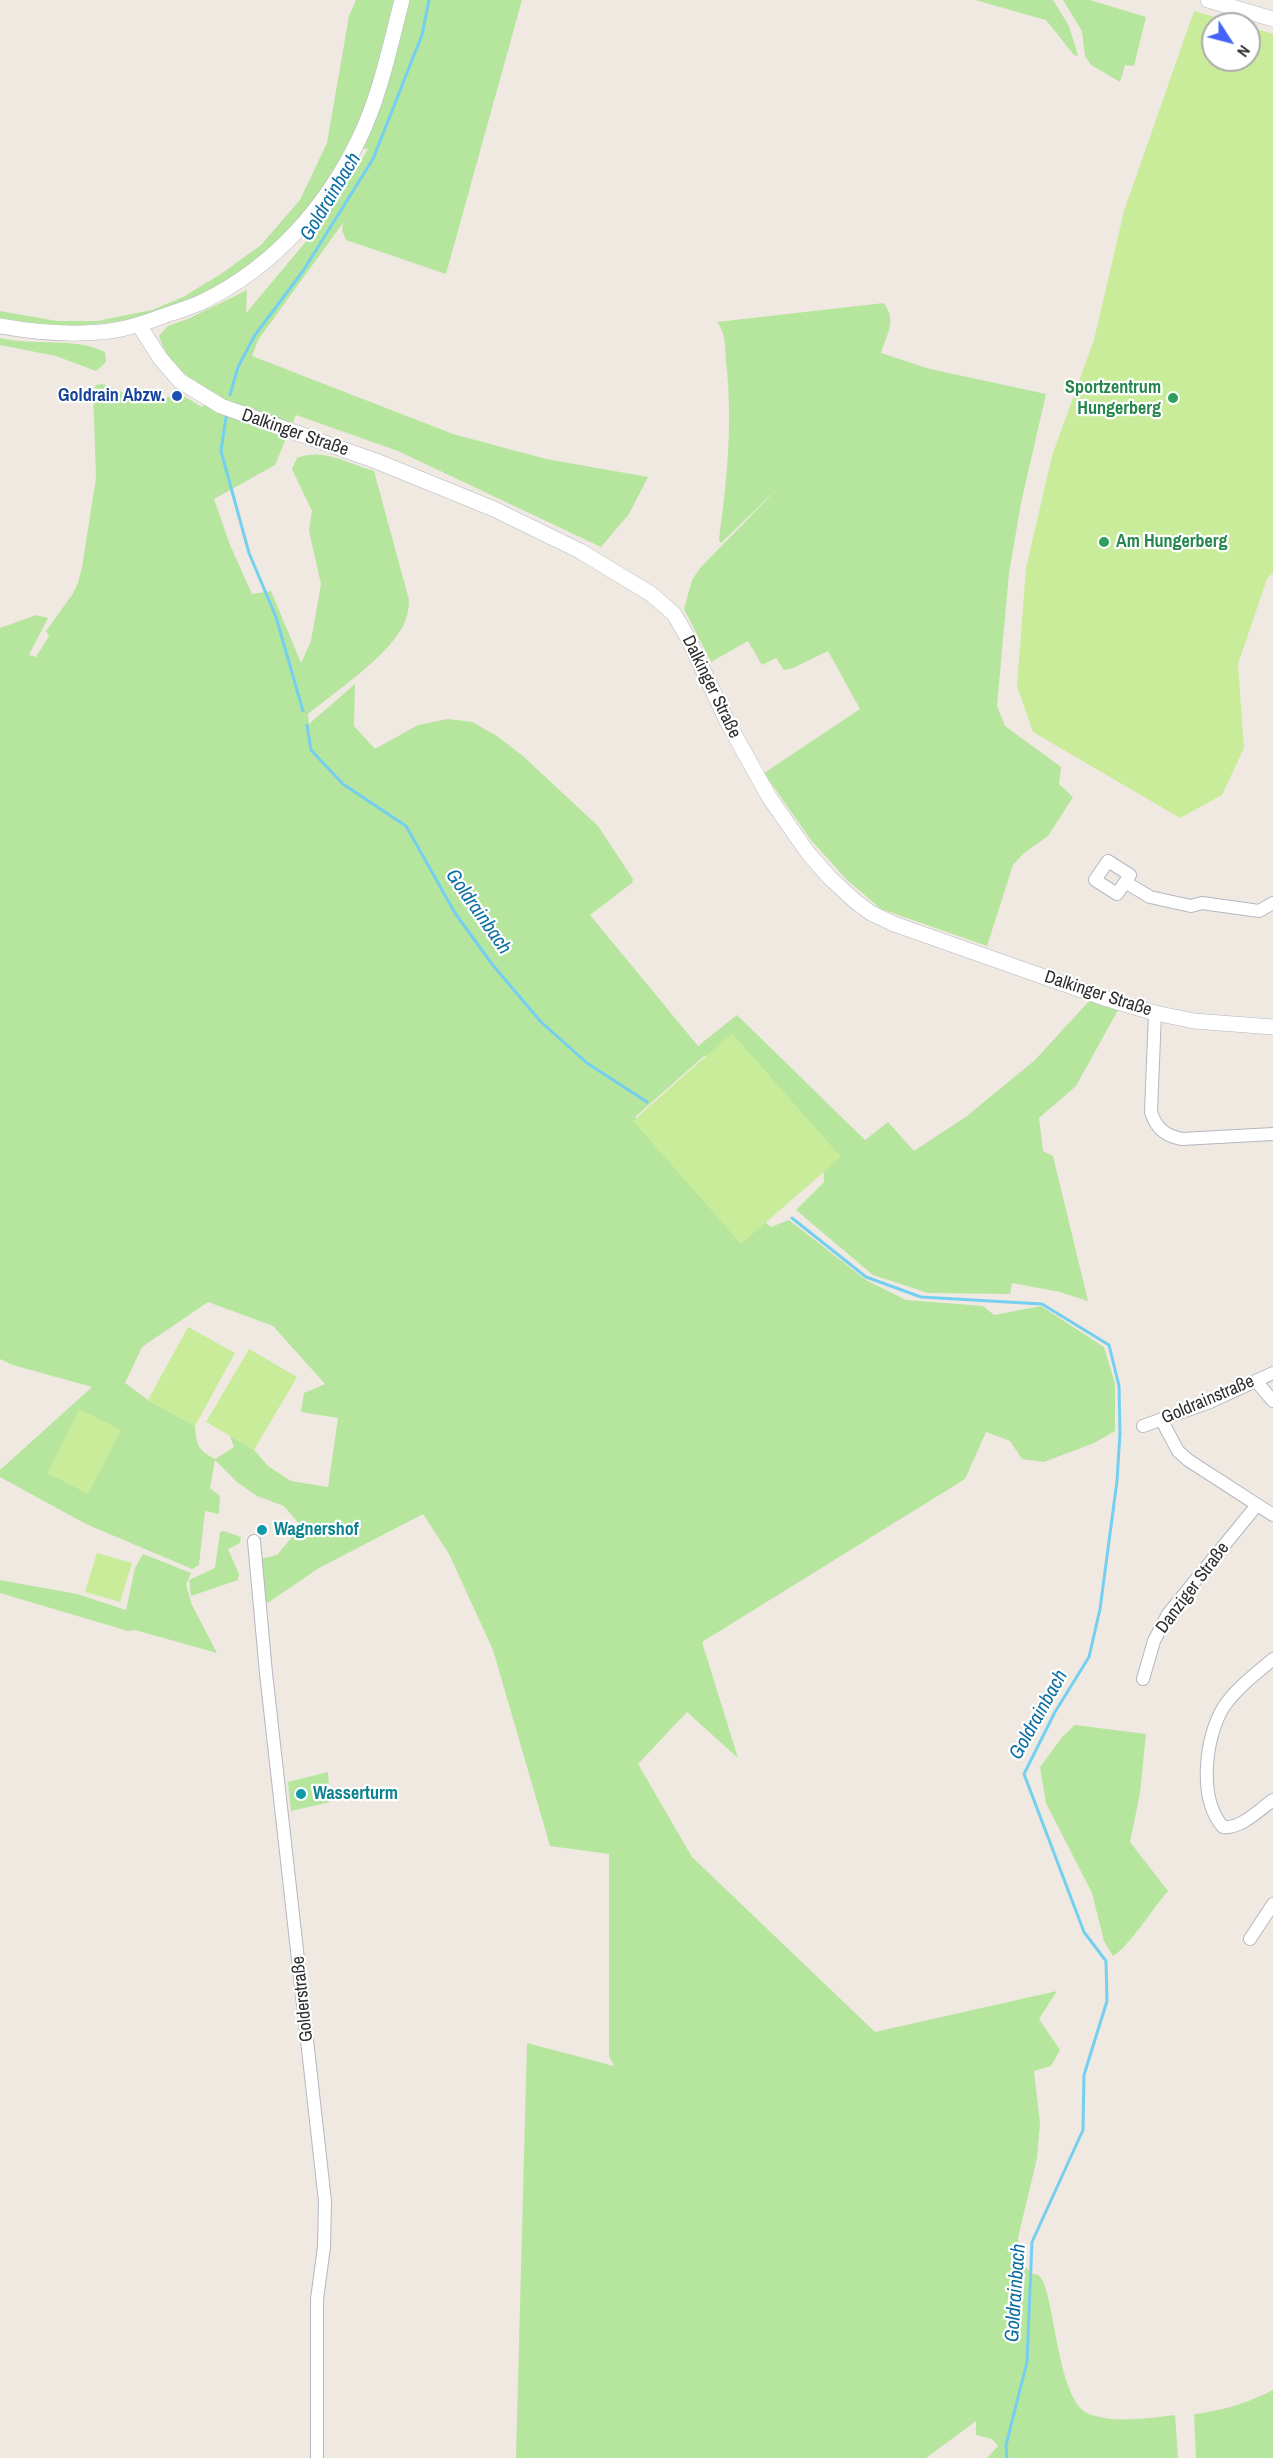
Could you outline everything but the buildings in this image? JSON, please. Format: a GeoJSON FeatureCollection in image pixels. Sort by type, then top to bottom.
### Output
{"type":"FeatureCollection","features":[{"type":"Feature","properties":{"kind":"street"},"geometry":{"type":"LineString","coordinates":[[0,326],[50,333],[102,332],[139,325],[203,302],[248,275],[292,238],[319,206],[360,139],[379,86],[402,0]]}},
{"type":"Feature","properties":{"kind":"street"},"geometry":{"type":"LineString","coordinates":[[1208,0],[1273,18]]}},
{"type":"Feature","properties":{"kind":"street","name":"Dalkinger Straße"},"geometry":{"type":"LineString","coordinates":[[139,325],[160,358],[180,381],[221,406],[376,461],[494,509],[580,551],[651,594],[674,614],[688,638],[727,721],[769,797],[808,853],[830,878],[871,913],[894,924],[1104,998],[1155,1013],[1194,1021],[1273,1027]]}},
{"type":"Feature","properties":{"kind":"street"},"geometry":{"type":"LineString","coordinates":[[1125,882],[1150,897],[1191,906],[1202,903],[1259,911],[1273,903]]}},
{"type":"Feature","properties":{"kind":"street"},"geometry":{"type":"LineString","coordinates":[[1155,1013],[1151,1112],[1155,1123],[1162,1131],[1171,1137],[1182,1139],[1273,1134]]}},
{"type":"Feature","properties":{"kind":"street","name":"Goldrainstraße"},"geometry":{"type":"LineString","coordinates":[[1143,1426],[1162,1421],[1273,1373]]}},
{"type":"Feature","properties":{"kind":"street"},"geometry":{"type":"LineString","coordinates":[[1256,1381],[1273,1401]]}},
{"type":"Feature","properties":{"kind":"street"},"geometry":{"type":"LineString","coordinates":[[1162,1421],[1178,1451],[1188,1461],[1273,1515]]}},
{"type":"Feature","properties":{"kind":"street","name":"Danziger Straße"},"geometry":{"type":"LineString","coordinates":[[1143,1679],[1154,1641],[1168,1614],[1257,1505]]}},
{"type":"Feature","properties":{"kind":"street","name":"Golderstraße"},"geometry":{"type":"LineString","coordinates":[[254,1542],[266,1672],[325,2201],[324,2247],[317,2299],[317,2458]]}},
{"type":"Feature","properties":{"kind":"street"},"geometry":{"type":"LineString","coordinates":[[1273,1659],[1235,1693],[1223,1708],[1211,1735],[1206,1764],[1207,1789],[1218,1822],[1223,1827],[1229,1828],[1241,1823],[1273,1800]]}},
{"type":"Feature","properties":{"kind":"street"},"geometry":{"type":"LineString","coordinates":[[1250,1939],[1273,1904]]}},
{"type":"Feature","properties":{"kind":"green space"},"geometry":{"type":"Polygon","coordinates":[[[356,0],[522,0],[446,274],[346,240],[342,230],[343,223],[258,340],[252,356],[453,434],[546,459],[648,477],[629,514],[601,547],[398,451],[296,415],[275,465],[214,499],[230,545],[252,594],[271,591],[301,663],[311,641],[321,584],[309,531],[312,511],[292,469],[297,458],[316,454],[326,455],[374,471],[409,600],[406,620],[395,638],[373,662],[308,714],[309,724],[355,684],[354,726],[375,749],[418,725],[448,719],[472,722],[497,736],[523,756],[598,826],[633,879],[632,883],[590,915],[698,1046],[737,1015],[865,1140],[888,1122],[914,1151],[967,1116],[1035,1060],[1090,1000],[1118,1010],[1076,1086],[1039,1118],[1043,1151],[1053,1156],[1088,1301],[1060,1292],[1012,1283],[1010,1294],[928,1293],[873,1275],[796,1210],[824,1182],[823,1160],[725,1055],[704,1056],[635,1117],[741,1234],[760,1218],[771,1227],[789,1220],[866,1280],[906,1300],[983,1306],[994,1315],[1041,1306],[1104,1347],[1115,1384],[1115,1431],[1094,1443],[1044,1462],[1022,1459],[1010,1441],[986,1432],[965,1479],[702,1642],[738,1758],[687,1712],[638,1764],[692,1857],[875,2032],[1057,1991],[1039,2019],[1060,2050],[1051,2066],[1034,2071],[1040,2124],[1037,2158],[1018,2238],[1019,2255],[1030,2273],[1038,2275],[1044,2283],[1062,2367],[1078,2405],[1089,2414],[1110,2419],[1175,2415],[1178,2458],[987,2458],[998,2446],[992,2439],[976,2435],[976,2421],[926,2458],[516,2458],[527,2043],[614,2066],[609,2056],[609,1854],[550,1846],[493,1650],[449,1554],[423,1514],[319,1568],[269,1602],[261,1604],[256,1560],[277,1555],[301,1526],[284,1506],[257,1496],[237,1482],[215,1460],[210,1488],[220,1496],[219,1514],[205,1511],[199,1565],[192,1569],[86,1524],[0,1477],[0,1470],[92,1387],[13,1365],[0,1359],[0,628],[36,615],[48,618],[29,655],[36,657],[49,636],[46,631],[78,583],[96,478],[93,392],[96,385],[103,384],[132,396],[149,399],[180,394],[202,407],[214,395],[174,363],[159,336],[168,326],[190,318],[247,290],[246,313],[325,219],[368,149],[347,146],[312,204],[282,238],[249,267],[212,290],[173,307],[131,319],[88,325],[44,325],[0,319],[0,311],[57,321],[97,321],[152,310],[183,297],[221,274],[261,245],[300,200],[327,143],[349,16],[356,0]],[[208,1302],[142,1347],[125,1383],[148,1400],[195,1426],[199,1446],[215,1459],[234,1447],[230,1436],[254,1450],[268,1466],[291,1481],[328,1487],[338,1418],[301,1412],[304,1393],[325,1384],[273,1326],[208,1302]]]}},
{"type":"Feature","properties":{"kind":"green space"},"geometry":{"type":"Polygon","coordinates":[[[975,0],[1053,0],[1069,26],[1078,56],[1074,55],[1046,20],[975,0]]]}},
{"type":"Feature","properties":{"kind":"green space"},"geometry":{"type":"Polygon","coordinates":[[[1063,0],[1090,0],[1146,17],[1134,66],[1125,65],[1120,82],[1091,65],[1085,56],[1082,31],[1063,0]]]}},
{"type":"Feature","properties":{"kind":"green space","name":"Sportzentrum Hungerberg"},"geometry":{"type":"Polygon","coordinates":[[[1194,11],[1201,13],[1201,72],[1261,72],[1261,30],[1273,34],[1273,573],[1267,579],[1238,664],[1244,748],[1222,795],[1180,818],[1033,732],[1017,686],[1026,568],[1052,456],[1094,340],[1124,211],[1194,11]]]}},
{"type":"Feature","properties":{"kind":"green space"},"geometry":{"type":"Polygon","coordinates":[[[884,303],[890,316],[890,322],[881,353],[930,369],[1046,394],[1021,503],[1009,573],[997,706],[1005,726],[1061,767],[1059,784],[1073,797],[1048,836],[1024,853],[1013,865],[987,946],[881,909],[847,880],[811,840],[764,773],[860,709],[828,651],[784,670],[776,658],[762,665],[748,641],[711,662],[684,609],[692,580],[701,567],[780,486],[721,543],[719,540],[727,473],[729,406],[724,340],[717,322],[884,303]]]}},
{"type":"Feature","properties":{"kind":"green space"},"geometry":{"type":"Polygon","coordinates":[[[0,338],[94,347],[105,352],[106,362],[96,371],[56,356],[0,345],[0,338]]]}},
{"type":"Feature","properties":{"kind":"green space"},"geometry":{"type":"Polygon","coordinates":[[[732,1033],[841,1157],[741,1244],[633,1121],[732,1033]]]}},
{"type":"Feature","properties":{"kind":"green space"},"geometry":{"type":"Polygon","coordinates":[[[188,1327],[235,1353],[195,1426],[148,1400],[188,1327]]]}},
{"type":"Feature","properties":{"kind":"green space"},"geometry":{"type":"Polygon","coordinates":[[[249,1349],[297,1377],[254,1450],[206,1422],[249,1349]]]}},
{"type":"Feature","properties":{"kind":"green space"},"geometry":{"type":"Polygon","coordinates":[[[79,1409],[121,1430],[88,1494],[47,1473],[79,1409]]]}},
{"type":"Feature","properties":{"kind":"green space"},"geometry":{"type":"Polygon","coordinates":[[[224,1531],[241,1537],[240,1543],[228,1549],[239,1574],[238,1580],[191,1596],[189,1580],[215,1568],[220,1532],[224,1531]]]}},
{"type":"Feature","properties":{"kind":"green space"},"geometry":{"type":"Polygon","coordinates":[[[97,1553],[132,1563],[120,1602],[85,1592],[97,1553]]]}},
{"type":"Feature","properties":{"kind":"green space"},"geometry":{"type":"Polygon","coordinates":[[[143,1554],[191,1573],[186,1585],[192,1605],[217,1653],[135,1630],[128,1631],[0,1593],[0,1580],[77,1594],[126,1610],[135,1568],[143,1554]]]}},
{"type":"Feature","properties":{"kind":"green space"},"geometry":{"type":"Polygon","coordinates":[[[1075,1725],[1146,1734],[1140,1793],[1130,1842],[1168,1891],[1133,1936],[1113,1956],[1104,1941],[1092,1893],[1046,1803],[1040,1767],[1062,1737],[1075,1725]]]}},
{"type":"Feature","properties":{"kind":"green space"},"geometry":{"type":"Polygon","coordinates":[[[328,1772],[330,1802],[291,1811],[288,1782],[328,1772]]]}},
{"type":"Feature","properties":{"kind":"green space"},"geometry":{"type":"Polygon","coordinates":[[[1273,2390],[1273,2458],[1196,2458],[1194,2414],[1235,2406],[1273,2390]]]}},
{"type":"Feature","properties":{"kind":"waterway","name":"Goldrainbach"},"geometry":{"type":"LineString","coordinates":[[230,395],[238,367],[255,335],[303,271],[373,159],[422,35],[429,0]]}},
{"type":"Feature","properties":{"kind":"waterway","name":"Goldrainbach"},"geometry":{"type":"LineString","coordinates":[[226,417],[221,451],[249,553],[276,617],[303,711]]}},
{"type":"Feature","properties":{"kind":"waterway","name":"Goldrainbach"},"geometry":{"type":"LineString","coordinates":[[307,725],[311,750],[343,784],[406,826],[455,913],[492,964],[541,1022],[587,1063],[647,1102]]}},
{"type":"Feature","properties":{"kind":"waterway","name":"Goldrainbach"},"geometry":{"type":"LineString","coordinates":[[792,1218],[866,1277],[921,1297],[1042,1304],[1109,1345],[1119,1386],[1120,1433],[1117,1481],[1100,1609],[1089,1657],[1055,1712],[1024,1774],[1084,1932],[1106,1961],[1107,2001],[1084,2075],[1083,2130],[1032,2242],[1027,2362],[1006,2445],[1007,2458]]}},
{"type":"Feature","properties":{"kind":"place","name":"Goldrain Abzw."},"geometry":{"type":"Point","coordinates":[177,396]}},
{"type":"Feature","properties":{"kind":"place","name":"Sportzentrum Hungerberg"},"geometry":{"type":"Point","coordinates":[1173,398]}},
{"type":"Feature","properties":{"kind":"place","name":"Am Hungerberg"},"geometry":{"type":"Point","coordinates":[1104,542]}},
{"type":"Feature","properties":{"kind":"place","name":"Wagnershof"},"geometry":{"type":"Point","coordinates":[262,1530]}},
{"type":"Feature","properties":{"kind":"place","name":"Wasserturm"},"geometry":{"type":"Point","coordinates":[301,1794]}}]}
